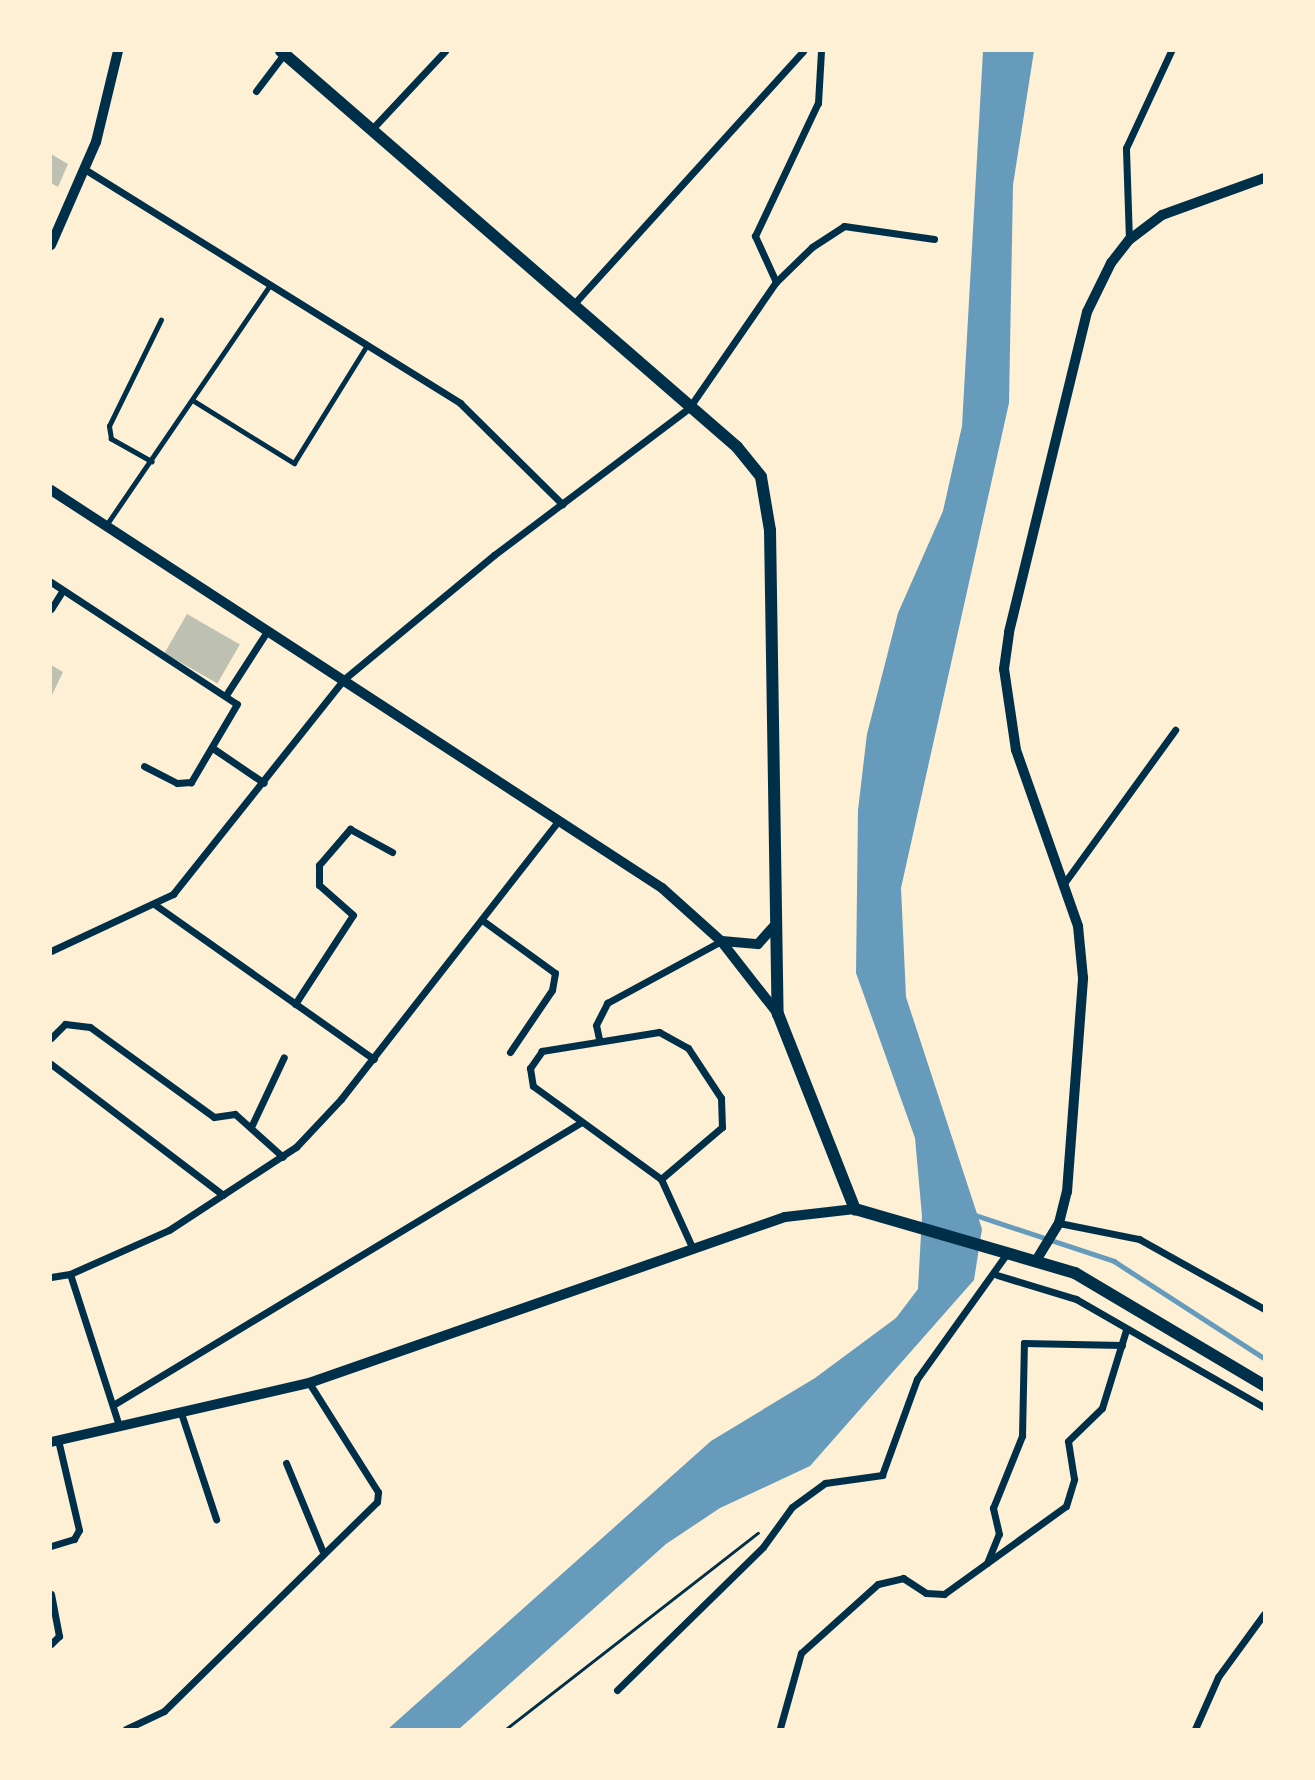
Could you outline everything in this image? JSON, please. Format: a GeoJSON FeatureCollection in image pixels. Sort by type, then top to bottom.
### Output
{"type":"FeatureCollection","features":[{"type":"Feature","properties":{"kind":"main road"},"geometry":{"type":"LineString","coordinates":[[283,52],[737,447],[761,477],[768,498],[778,1014],[855,1209],[1009,1251],[1039,1254],[1142,1309],[1264,1385]]}},
{"type":"Feature","properties":{"kind":"street"},"geometry":{"type":"LineString","coordinates":[[51,245],[86,170],[118,51]]}},
{"type":"Feature","properties":{"kind":"street"},"geometry":{"type":"LineString","coordinates":[[372,129],[445,51]]}},
{"type":"Feature","properties":{"kind":"street"},"geometry":{"type":"LineString","coordinates":[[572,306],[803,51]]}},
{"type":"Feature","properties":{"kind":"street"},"geometry":{"type":"LineString","coordinates":[[776,282],[755,236],[818,103],[821,51]]}},
{"type":"Feature","properties":{"kind":"street"},"geometry":{"type":"LineString","coordinates":[[1129,240],[1126,148],[1171,51]]}},
{"type":"Feature","properties":{"kind":"street"},"geometry":{"type":"LineString","coordinates":[[256,91],[283,52]]}},
{"type":"Feature","properties":{"kind":"street"},"geometry":{"type":"LineString","coordinates":[[86,170],[488,425],[562,504]]}},
{"type":"Feature","properties":{"kind":"street"},"geometry":{"type":"LineString","coordinates":[[1039,1254],[1057,1226],[1083,978],[1065,882],[1016,750],[1004,669],[1087,312],[1129,240],[1162,215],[1264,178]]}},
{"type":"Feature","properties":{"kind":"street"},"geometry":{"type":"LineString","coordinates":[[51,951],[154,904],[190,876],[343,680],[562,504],[689,408],[776,282],[844,226],[934,239]]}},
{"type":"Feature","properties":{"kind":"street"},"geometry":{"type":"LineString","coordinates":[[51,490],[266,633],[343,680],[662,888],[721,941],[778,1014]]}},
{"type":"Feature","properties":{"kind":"street"},"geometry":{"type":"LineString","coordinates":[[51,582],[226,695],[238,711],[187,785],[145,766]]}},
{"type":"Feature","properties":{"kind":"street"},"geometry":{"type":"LineString","coordinates":[[51,610],[62,590]]}},
{"type":"Feature","properties":{"kind":"street"},"geometry":{"type":"LineString","coordinates":[[226,695],[266,633]]}},
{"type":"Feature","properties":{"kind":"street"},"geometry":{"type":"LineString","coordinates":[[1065,882],[1175,730]]}},
{"type":"Feature","properties":{"kind":"street"},"geometry":{"type":"LineString","coordinates":[[214,749],[264,783]]}},
{"type":"Feature","properties":{"kind":"street"},"geometry":{"type":"LineString","coordinates":[[51,1277],[71,1274],[169,1230],[283,1157],[374,1059],[559,820]]}},
{"type":"Feature","properties":{"kind":"street"},"geometry":{"type":"LineString","coordinates":[[295,1004],[354,915],[319,885],[319,865],[350,829],[391,852]]}},
{"type":"Feature","properties":{"kind":"street"},"geometry":{"type":"LineString","coordinates":[[154,904],[374,1059]]}},
{"type":"Feature","properties":{"kind":"street"},"geometry":{"type":"LineString","coordinates":[[482,920],[555,973],[552,990],[510,1052]]}},
{"type":"Feature","properties":{"kind":"street"},"geometry":{"type":"LineString","coordinates":[[600,1039],[596,1025],[607,1003],[721,941],[758,944],[775,925]]}},
{"type":"Feature","properties":{"kind":"street"},"geometry":{"type":"LineString","coordinates":[[51,1038],[65,1024],[90,1027],[214,1117],[232,1113],[251,1126],[283,1157]]}},
{"type":"Feature","properties":{"kind":"street"},"geometry":{"type":"LineString","coordinates":[[661,1179],[722,1128],[721,1098],[674,1035],[558,1044],[530,1068],[533,1086],[580,1123],[661,1179],[692,1247]]}},
{"type":"Feature","properties":{"kind":"street"},"geometry":{"type":"LineString","coordinates":[[251,1126],[284,1057]]}},
{"type":"Feature","properties":{"kind":"street"},"geometry":{"type":"LineString","coordinates":[[51,1064],[223,1195]]}},
{"type":"Feature","properties":{"kind":"street"},"geometry":{"type":"LineString","coordinates":[[113,1405],[580,1123]]}},
{"type":"Feature","properties":{"kind":"street"},"geometry":{"type":"LineString","coordinates":[[51,1546],[74,1539],[79,1530],[55,1441],[309,1383],[692,1247],[785,1217],[855,1209]]}},
{"type":"Feature","properties":{"kind":"street"},"geometry":{"type":"LineString","coordinates":[[1057,1226],[1139,1239],[1264,1309]]}},
{"type":"Feature","properties":{"kind":"street"},"geometry":{"type":"LineString","coordinates":[[617,1689],[763,1546],[775,1522],[825,1483],[882,1475],[918,1379],[997,1275],[1009,1251]]}},
{"type":"Feature","properties":{"kind":"street"},"geometry":{"type":"LineString","coordinates":[[71,1274],[119,1426]]}},
{"type":"Feature","properties":{"kind":"street"},"geometry":{"type":"LineString","coordinates":[[997,1275],[1054,1289],[1264,1407]]}},
{"type":"Feature","properties":{"kind":"street"},"geometry":{"type":"LineString","coordinates":[[780,1728],[801,1653],[878,1584],[902,1578],[926,1593],[944,1594],[1066,1506],[1074,1479],[1068,1441],[1102,1408],[1126,1330]]}},
{"type":"Feature","properties":{"kind":"street"},"geometry":{"type":"LineString","coordinates":[[987,1563],[999,1534],[993,1508],[1022,1436],[1024,1343],[1122,1345]]}},
{"type":"Feature","properties":{"kind":"street"},"geometry":{"type":"LineString","coordinates":[[126,1729],[164,1711],[322,1550],[378,1498],[309,1383]]}},
{"type":"Feature","properties":{"kind":"street"},"geometry":{"type":"LineString","coordinates":[[181,1413],[216,1519]]}},
{"type":"Feature","properties":{"kind":"street"},"geometry":{"type":"LineString","coordinates":[[286,1463],[322,1550]]}},
{"type":"Feature","properties":{"kind":"street"},"geometry":{"type":"LineString","coordinates":[[51,1594],[59,1636],[51,1644]]}},
{"type":"Feature","properties":{"kind":"street"},"geometry":{"type":"LineString","coordinates":[[1195,1729],[1218,1677],[1264,1614]]}},
{"type":"Feature","properties":{"kind":"lane"},"geometry":{"type":"LineString","coordinates":[[106,526],[194,401],[270,285]]}},
{"type":"Feature","properties":{"kind":"lane"},"geometry":{"type":"LineString","coordinates":[[152,462],[111,439],[109,426],[161,320]]}},
{"type":"Feature","properties":{"kind":"lane"},"geometry":{"type":"LineString","coordinates":[[194,401],[294,463],[366,347]]}},
{"type":"Feature","properties":{"kind":"path"},"geometry":{"type":"LineString","coordinates":[[506,1729],[775,1522]]}},
{"type":"Feature","properties":{"kind":"water"},"geometry":{"type":"Polygon","coordinates":[[[983,51],[1034,51],[1013,185],[1009,403],[901,888],[906,997],[982,1229],[974,1280],[810,1466],[720,1508],[666,1544],[459,1729],[388,1729],[711,1441],[815,1378],[896,1318],[918,1289],[922,1216],[915,1138],[856,973],[858,810],[867,734],[898,613],[943,511],[962,426],[983,51]]]}},
{"type":"Feature","properties":{"kind":"building"},"geometry":{"type":"Polygon","coordinates":[[[51,154],[68,164],[58,187],[51,183],[51,154]]]}},
{"type":"Feature","properties":{"kind":"building"},"geometry":{"type":"Polygon","coordinates":[[[187,614],[240,644],[217,683],[164,653],[187,614]]]}},
{"type":"Feature","properties":{"kind":"building"},"geometry":{"type":"Polygon","coordinates":[[[51,665],[63,672],[51,697],[51,665]]]}},
{"type":"Feature","properties":{"kind":"waterway"},"geometry":{"type":"LineString","coordinates":[[972,1214],[1114,1261],[1264,1358]]}}]}
